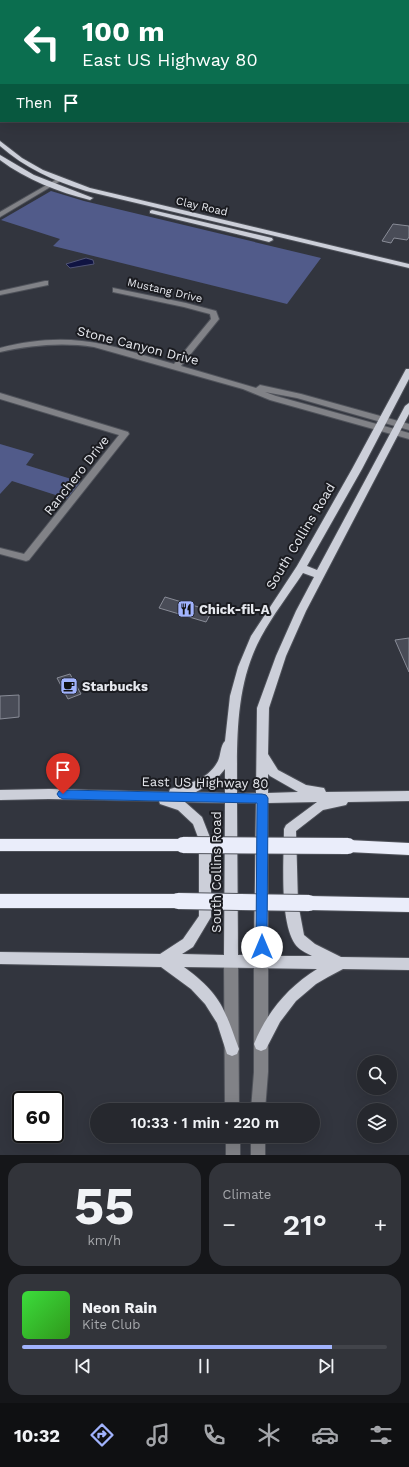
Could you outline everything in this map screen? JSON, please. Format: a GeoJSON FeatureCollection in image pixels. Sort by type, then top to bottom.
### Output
{"type":"FeatureCollection","features":[{"type":"Feature","properties":{"kind":"highway"},"geometry":{"type":"LineString","coordinates":[[0,845],[348,846],[409,849]]}},
{"type":"Feature","properties":{"kind":"highway"},"geometry":{"type":"LineString","coordinates":[[0,901],[178,901],[409,905]]}},
{"type":"Feature","properties":{"kind":"main road","name":"Clay Road"},"geometry":{"type":"LineString","coordinates":[[0,143],[12,155],[33,168],[59,180],[88,190],[409,266]]}},
{"type":"Feature","properties":{"kind":"main road","name":"Clay Road"},"geometry":{"type":"LineString","coordinates":[[0,157],[31,177],[51,186],[96,199],[409,272]]}},
{"type":"Feature","properties":{"kind":"main road","name":"South Collins Road"},"geometry":{"type":"LineString","coordinates":[[231,961],[231,730],[234,696],[243,667],[256,636],[301,568],[409,371]]}},
{"type":"Feature","properties":{"kind":"main road"},"geometry":{"type":"LineString","coordinates":[[261,962],[263,708],[281,656],[301,611],[409,406]]}},
{"type":"Feature","properties":{"kind":"main road"},"geometry":{"type":"LineString","coordinates":[[301,568],[320,575]]}},
{"type":"Feature","properties":{"kind":"main road"},"geometry":{"type":"LineString","coordinates":[[154,796],[182,792],[207,782],[224,761],[231,730]]}},
{"type":"Feature","properties":{"kind":"main road"},"geometry":{"type":"LineString","coordinates":[[263,755],[274,773],[304,790],[358,796]]}},
{"type":"Feature","properties":{"kind":"main road","name":"East US Highway 80"},"geometry":{"type":"LineString","coordinates":[[0,795],[49,794],[231,798],[409,796]]}},
{"type":"Feature","properties":{"kind":"main road"},"geometry":{"type":"LineString","coordinates":[[154,796],[182,806],[198,821],[205,840],[205,917],[188,943],[162,960]]}},
{"type":"Feature","properties":{"kind":"main road"},"geometry":{"type":"LineString","coordinates":[[342,963],[322,955],[299,939],[292,919],[290,829],[320,806],[358,796]]}},
{"type":"Feature","properties":{"kind":"main road"},"geometry":{"type":"LineString","coordinates":[[0,958],[409,964]]}},
{"type":"Feature","properties":{"kind":"main road"},"geometry":{"type":"LineString","coordinates":[[162,960],[194,981],[212,1000],[222,1018],[232,1049]]}},
{"type":"Feature","properties":{"kind":"main road"},"geometry":{"type":"LineString","coordinates":[[261,1044],[274,1017],[293,993],[326,970],[342,963]]}},
{"type":"Feature","properties":{"kind":"street"},"geometry":{"type":"LineString","coordinates":[[0,216],[59,180]]}},
{"type":"Feature","properties":{"kind":"street"},"geometry":{"type":"LineString","coordinates":[[0,293],[45,283]]}},
{"type":"Feature","properties":{"kind":"street","name":"Mustang Drive"},"geometry":{"type":"LineString","coordinates":[[116,290],[186,305],[213,313],[215,319],[176,367]]}},
{"type":"Feature","properties":{"kind":"street","name":"Stone Canyon Drive"},"geometry":{"type":"LineString","coordinates":[[0,350],[41,342],[82,342],[246,387],[273,398],[315,405],[397,428],[409,427]]}},
{"type":"Feature","properties":{"kind":"street","name":"Ranchero Drive"},"geometry":{"type":"LineString","coordinates":[[0,396],[124,434],[26,558],[0,551]]}},
{"type":"Feature","properties":{"kind":"street","name":"Stone Canyon Drive"},"geometry":{"type":"LineString","coordinates":[[397,428],[409,436]]}},
{"type":"Feature","properties":{"kind":"street"},"geometry":{"type":"LineString","coordinates":[[231,961],[232,1103]]}},
{"type":"Feature","properties":{"kind":"street"},"geometry":{"type":"LineString","coordinates":[[258,1103],[261,1044],[261,962]]}},
{"type":"Feature","properties":{"kind":"street"},"geometry":{"type":"LineString","coordinates":[[233,1143],[233,1155]]}},
{"type":"Feature","properties":{"kind":"street"},"geometry":{"type":"LineString","coordinates":[[258,1143],[258,1155]]}},
{"type":"Feature","properties":{"kind":"shaded area"},"geometry":{"type":"Polygon","coordinates":[[[51,191],[84,201],[321,258],[287,304],[53,246],[60,239],[1,220],[51,191]]]}},
{"type":"Feature","properties":{"kind":"shaded area"},"geometry":{"type":"Polygon","coordinates":[[[86,258],[93,260],[94,264],[70,268],[66,264],[86,258]]]}},
{"type":"Feature","properties":{"kind":"shaded area"},"geometry":{"type":"Polygon","coordinates":[[[0,444],[34,454],[26,465],[81,482],[68,499],[12,481],[0,494],[0,444]]]}},
{"type":"Feature","properties":{"kind":"building"},"geometry":{"type":"Polygon","coordinates":[[[393,224],[409,226],[409,237],[407,240],[394,238],[391,243],[382,241],[393,224]]]}},
{"type":"Feature","properties":{"kind":"building","name":"Chick-fil-A"},"geometry":{"type":"Polygon","coordinates":[[[165,597],[212,611],[206,622],[159,608],[165,597]]]}},
{"type":"Feature","properties":{"kind":"building"},"geometry":{"type":"Polygon","coordinates":[[[409,638],[409,672],[395,640],[409,638]]]}},
{"type":"Feature","properties":{"kind":"building","name":"Starbucks"},"geometry":{"type":"Polygon","coordinates":[[[70,674],[81,694],[68,699],[57,678],[70,674]]]}},
{"type":"Feature","properties":{"kind":"building"},"geometry":{"type":"Polygon","coordinates":[[[19,695],[19,717],[0,719],[0,696],[19,695]]]}},
{"type":"Feature","properties":{"kind":"place","name":"Chick-fil-A"},"geometry":{"type":"Point","coordinates":[186,609]}},
{"type":"Feature","properties":{"kind":"place","name":"Starbucks"},"geometry":{"type":"Point","coordinates":[69,686]}},
{"type":"Feature","properties":{"kind":"route"},"geometry":{"type":"LineString","coordinates":[[63,794],[262,798],[262,947]]}}]}
